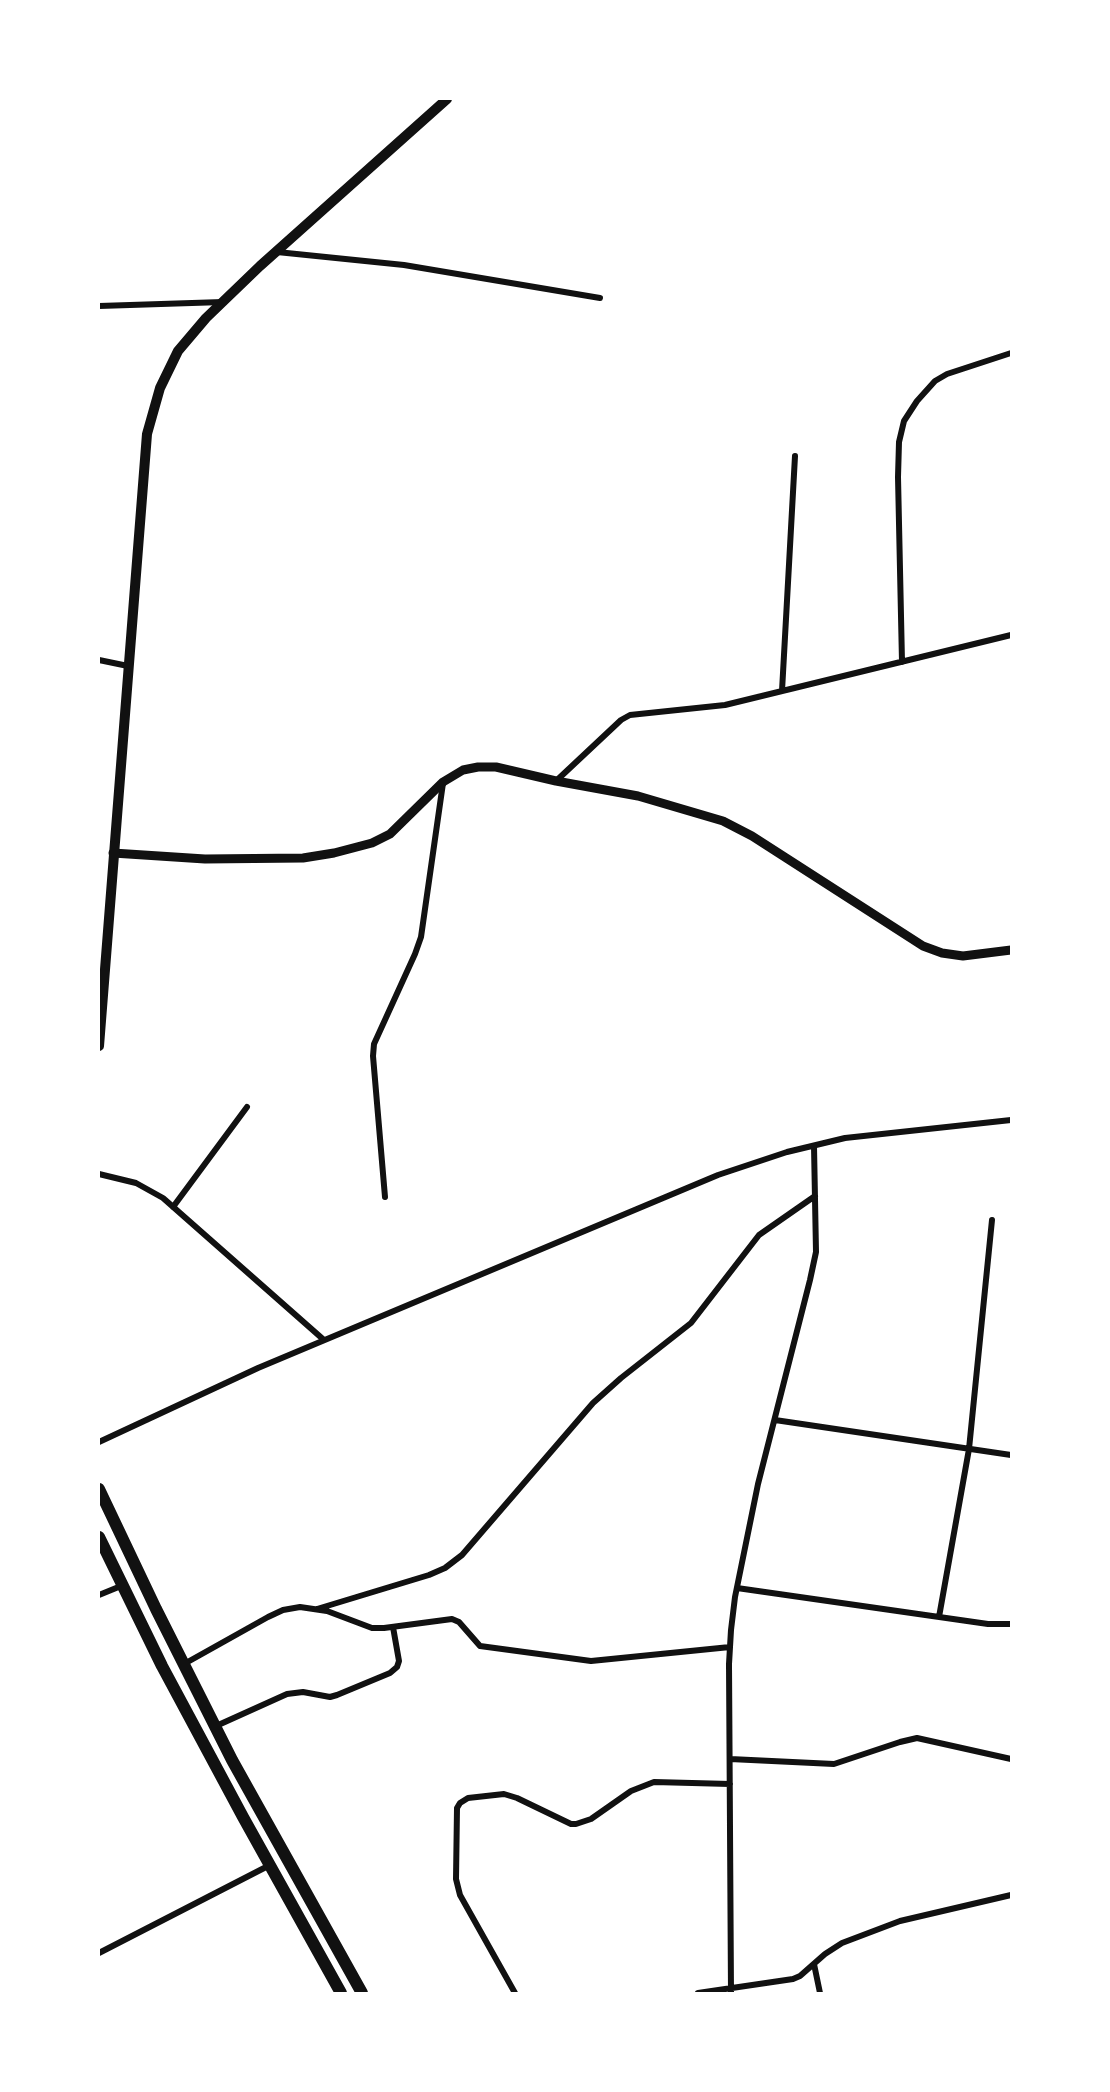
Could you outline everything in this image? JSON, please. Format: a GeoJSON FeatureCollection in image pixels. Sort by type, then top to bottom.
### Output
{"type":"FeatureCollection","features":[{"type":"Feature","properties":{"kind":"highway"},"geometry":{"type":"LineString","coordinates":[[99,1490],[216,1726],[285,1857],[362,1993]]}},
{"type":"Feature","properties":{"kind":"highway"},"geometry":{"type":"LineString","coordinates":[[99,1538],[121,1586],[341,1993]]}},
{"type":"Feature","properties":{"kind":"main road"},"geometry":{"type":"LineString","coordinates":[[99,1046],[147,434],[160,388],[178,351],[206,318],[447,99]]}},
{"type":"Feature","properties":{"kind":"street"},"geometry":{"type":"LineString","coordinates":[[276,252],[404,265],[600,298]]}},
{"type":"Feature","properties":{"kind":"street"},"geometry":{"type":"LineString","coordinates":[[99,306],[224,302]]}},
{"type":"Feature","properties":{"kind":"street"},"geometry":{"type":"LineString","coordinates":[[902,662],[898,477],[904,421],[936,381],[947,374],[1011,353]]}},
{"type":"Feature","properties":{"kind":"street"},"geometry":{"type":"LineString","coordinates":[[782,691],[795,456]]}},
{"type":"Feature","properties":{"kind":"street"},"geometry":{"type":"LineString","coordinates":[[556,781],[621,720],[630,715],[715,707],[1011,635]]}},
{"type":"Feature","properties":{"kind":"street"},"geometry":{"type":"LineString","coordinates":[[99,660],[128,666]]}},
{"type":"Feature","properties":{"kind":"street"},"geometry":{"type":"LineString","coordinates":[[113,853],[205,859],[303,858],[334,853],[372,843],[390,834],[443,782],[463,770],[496,767],[638,796],[723,821],[752,836],[923,946],[942,953],[963,956],[1011,950]]}},
{"type":"Feature","properties":{"kind":"street"},"geometry":{"type":"LineString","coordinates":[[385,1197],[373,1056],[374,1044],[416,954],[421,937],[443,782]]}},
{"type":"Feature","properties":{"kind":"street"},"geometry":{"type":"LineString","coordinates":[[173,1207],[247,1107]]}},
{"type":"Feature","properties":{"kind":"street"},"geometry":{"type":"LineString","coordinates":[[99,1442],[258,1368],[718,1176],[787,1152],[845,1138],[1011,1119]]}},
{"type":"Feature","properties":{"kind":"street"},"geometry":{"type":"LineString","coordinates":[[731,1990],[730,1647],[737,1588],[758,1484],[816,1252],[814,1146]]}},
{"type":"Feature","properties":{"kind":"street"},"geometry":{"type":"LineString","coordinates":[[99,1174],[136,1183],[163,1198],[324,1340]]}},
{"type":"Feature","properties":{"kind":"street"},"geometry":{"type":"LineString","coordinates":[[317,1609],[429,1575],[445,1568],[462,1555],[593,1403],[691,1323],[759,1235],[815,1196]]}},
{"type":"Feature","properties":{"kind":"street"},"geometry":{"type":"LineString","coordinates":[[939,1617],[969,1449],[992,1220]]}},
{"type":"Feature","properties":{"kind":"street"},"geometry":{"type":"LineString","coordinates":[[775,1420],[1011,1455]]}},
{"type":"Feature","properties":{"kind":"street"},"geometry":{"type":"LineString","coordinates":[[99,1595],[121,1586]]}},
{"type":"Feature","properties":{"kind":"street"},"geometry":{"type":"LineString","coordinates":[[737,1588],[988,1624],[1011,1624]]}},
{"type":"Feature","properties":{"kind":"street"},"geometry":{"type":"LineString","coordinates":[[184,1664],[283,1610],[300,1607],[317,1609],[372,1628],[452,1619],[459,1623],[480,1647],[591,1661],[621,1660],[730,1647]]}},
{"type":"Feature","properties":{"kind":"street"},"geometry":{"type":"LineString","coordinates":[[216,1726],[287,1694],[303,1692],[337,1695],[390,1673],[399,1661],[393,1627]]}},
{"type":"Feature","properties":{"kind":"street"},"geometry":{"type":"LineString","coordinates":[[730,1759],[834,1764],[900,1742],[923,1738],[1011,1760]]}},
{"type":"Feature","properties":{"kind":"street"},"geometry":{"type":"LineString","coordinates":[[515,1993],[460,1895],[456,1879],[457,1808],[460,1803],[468,1798],[504,1794],[517,1797],[571,1824],[576,1824],[591,1819],[631,1791],[654,1782],[730,1784]]}},
{"type":"Feature","properties":{"kind":"street"},"geometry":{"type":"LineString","coordinates":[[99,1953],[270,1865]]}},
{"type":"Feature","properties":{"kind":"street"},"geometry":{"type":"LineString","coordinates":[[698,1993],[787,1981],[800,1976],[842,1943],[900,1921],[1011,1895]]}},
{"type":"Feature","properties":{"kind":"street"},"geometry":{"type":"LineString","coordinates":[[814,1964],[820,1993]]}}]}
